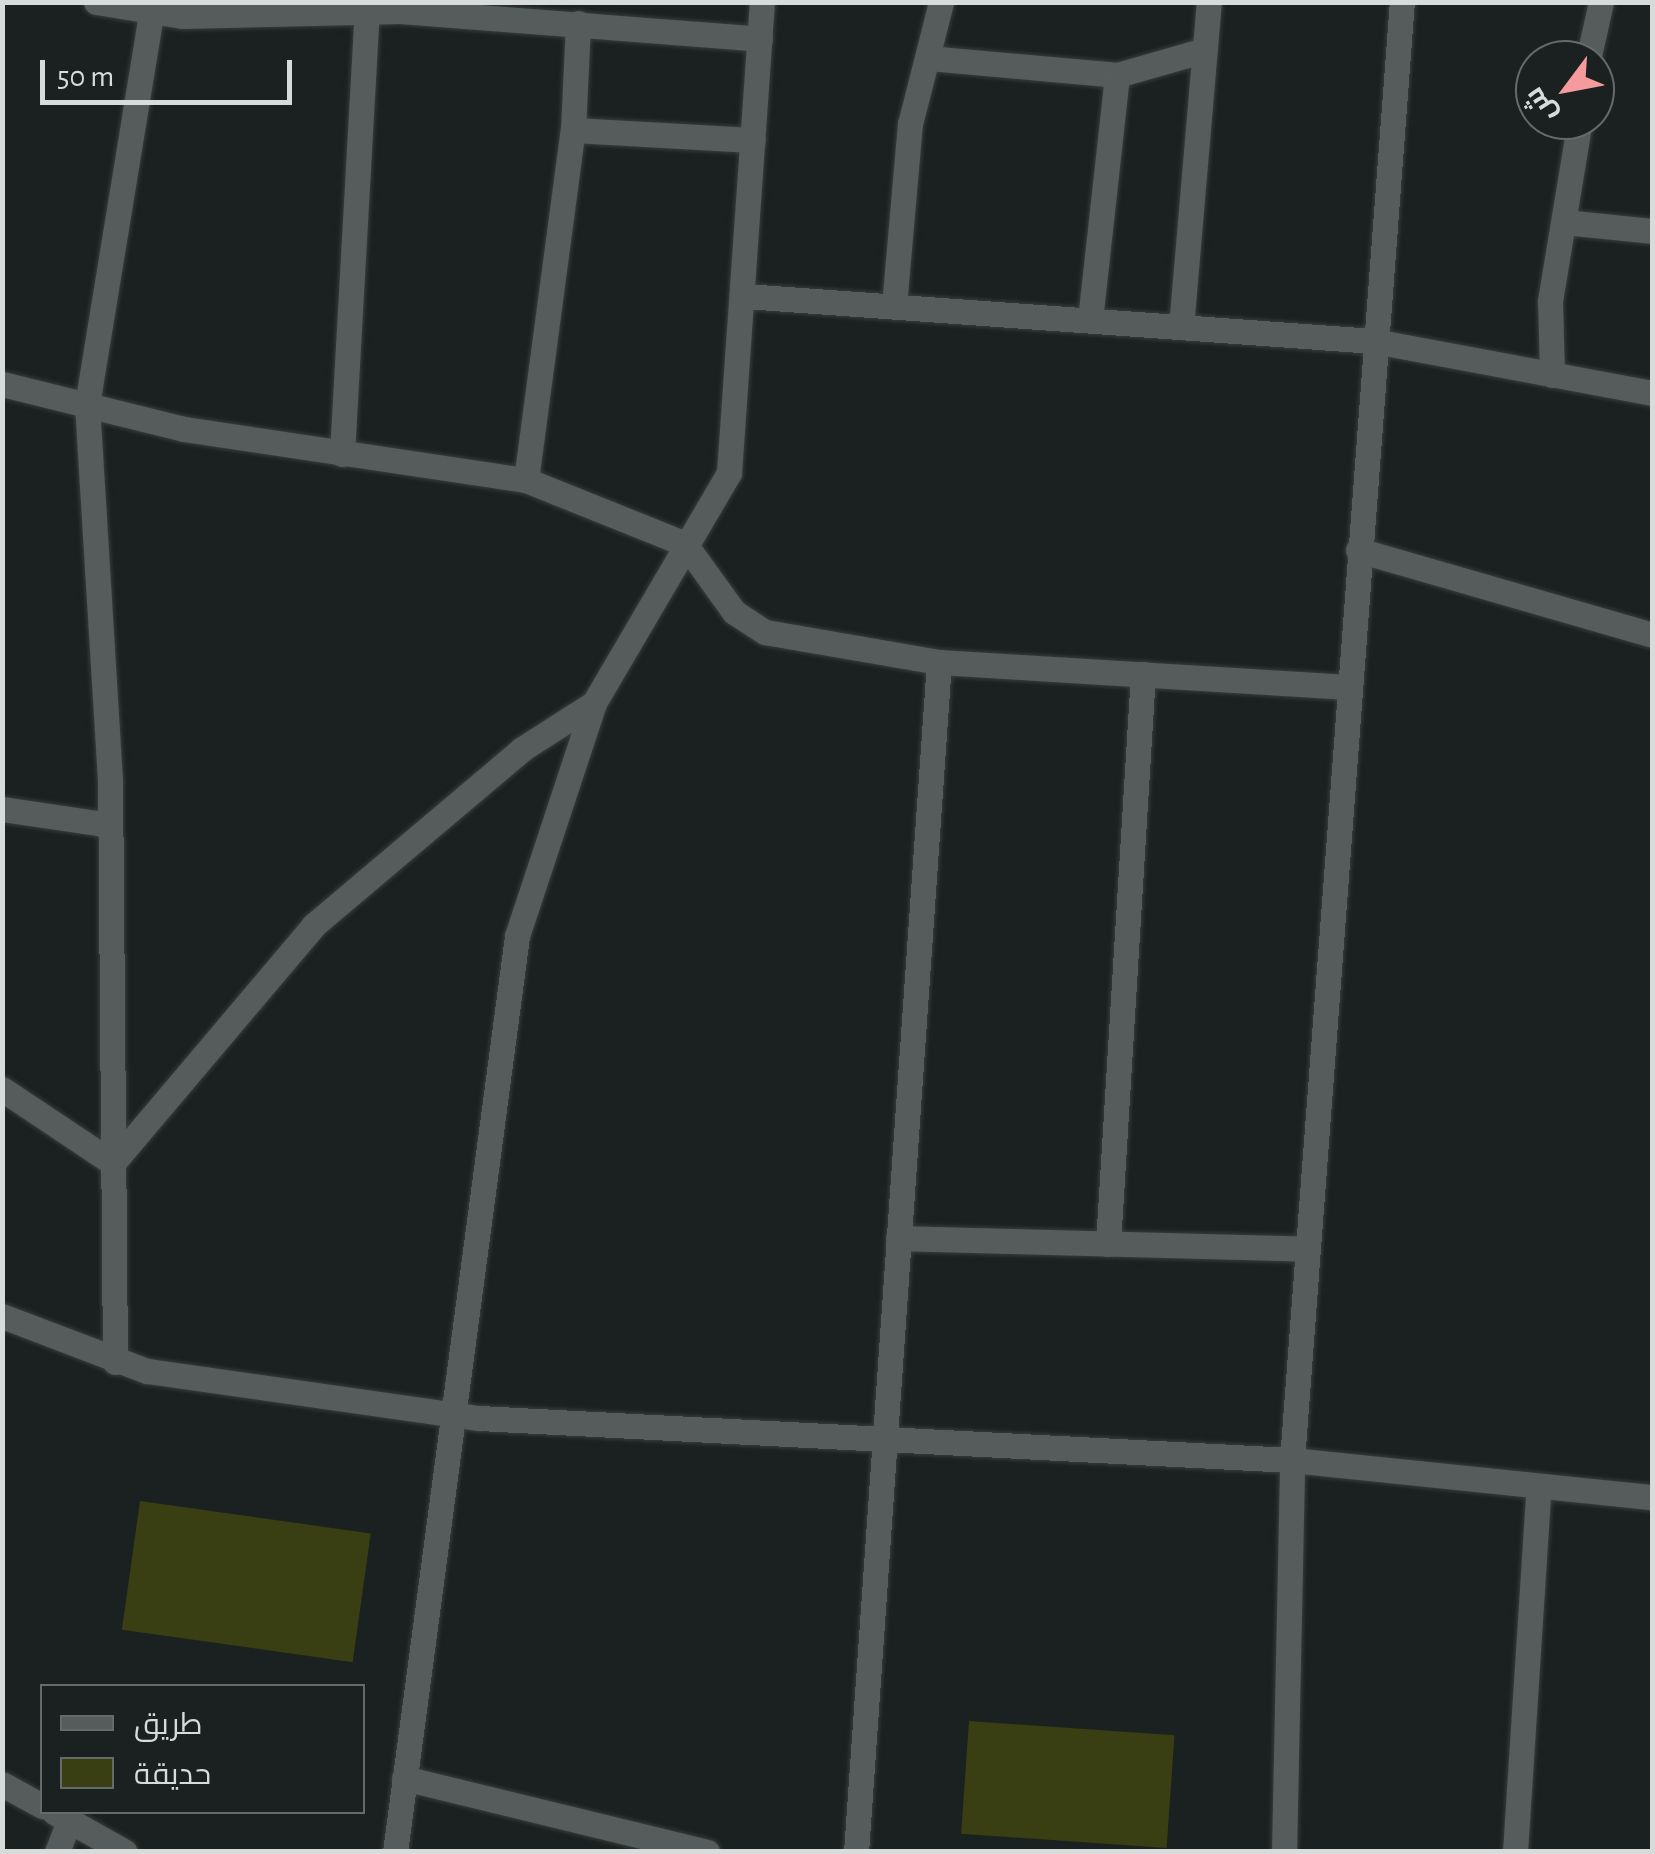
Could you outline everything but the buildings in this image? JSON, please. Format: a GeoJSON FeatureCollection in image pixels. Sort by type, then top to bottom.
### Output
{"type":"FeatureCollection","features":[{"type":"Feature","properties":{"kind":"street"},"geometry":{"type":"LineString","coordinates":[[96,2],[151,13],[226,9],[367,11],[400,7],[760,39]]}},
{"type":"Feature","properties":{"kind":"street"},"geometry":{"type":"LineString","coordinates":[[395,1852],[450,1415],[517,936],[594,703],[728,473],[746,296],[762,2]]}},
{"type":"Feature","properties":{"kind":"street"},"geometry":{"type":"LineString","coordinates":[[894,306],[910,124],[940,2]]}},
{"type":"Feature","properties":{"kind":"street"},"geometry":{"type":"LineString","coordinates":[[1181,327],[1210,2]]}},
{"type":"Feature","properties":{"kind":"street"},"geometry":{"type":"LineString","coordinates":[[1284,1852],[1292,1460],[1402,2]]}},
{"type":"Feature","properties":{"kind":"street"},"geometry":{"type":"LineString","coordinates":[[1592,40],[1601,2]]}},
{"type":"Feature","properties":{"kind":"street"},"geometry":{"type":"LineString","coordinates":[[342,454],[367,11]]}},
{"type":"Feature","properties":{"kind":"street"},"geometry":{"type":"LineString","coordinates":[[115,1362],[110,825],[87,405],[151,13]]}},
{"type":"Feature","properties":{"kind":"street"},"geometry":{"type":"LineString","coordinates":[[526,480],[573,130],[578,23]]}},
{"type":"Feature","properties":{"kind":"street"},"geometry":{"type":"LineString","coordinates":[[928,58],[1117,75],[1205,50]]}},
{"type":"Feature","properties":{"kind":"street"},"geometry":{"type":"LineString","coordinates":[[1090,320],[1117,75]]}},
{"type":"Feature","properties":{"kind":"street"},"geometry":{"type":"LineString","coordinates":[[573,130],[753,140]]}},
{"type":"Feature","properties":{"kind":"street"},"geometry":{"type":"LineString","coordinates":[[1552,376],[1550,301],[1577,140]]}},
{"type":"Feature","properties":{"kind":"street"},"geometry":{"type":"LineString","coordinates":[[1564,222],[1652,230]]}},
{"type":"Feature","properties":{"kind":"street"},"geometry":{"type":"LineString","coordinates":[[746,296],[1374,341],[1652,393]]}},
{"type":"Feature","properties":{"kind":"street"},"geometry":{"type":"LineString","coordinates":[[2,384],[87,405],[342,454],[526,480],[685,544],[734,612],[765,632],[939,662],[1348,687]]}},
{"type":"Feature","properties":{"kind":"street"},"geometry":{"type":"LineString","coordinates":[[1358,550],[1652,635]]}},
{"type":"Feature","properties":{"kind":"street"},"geometry":{"type":"LineString","coordinates":[[856,1852],[939,662]]}},
{"type":"Feature","properties":{"kind":"street"},"geometry":{"type":"LineString","coordinates":[[1108,1244],[1143,674]]}},
{"type":"Feature","properties":{"kind":"street"},"geometry":{"type":"LineString","coordinates":[[113,1162],[314,925],[506,761],[594,703]]}},
{"type":"Feature","properties":{"kind":"street"},"geometry":{"type":"LineString","coordinates":[[2,809],[110,825]]}},
{"type":"Feature","properties":{"kind":"street"},"geometry":{"type":"LineString","coordinates":[[2,1089],[113,1162]]}},
{"type":"Feature","properties":{"kind":"street"},"geometry":{"type":"LineString","coordinates":[[898,1238],[1307,1249]]}},
{"type":"Feature","properties":{"kind":"street"},"geometry":{"type":"LineString","coordinates":[[2,1316],[115,1362],[238,1388],[450,1415],[883,1442],[1292,1460],[1538,1492],[1652,1497]]}},
{"type":"Feature","properties":{"kind":"street"},"geometry":{"type":"LineString","coordinates":[[1515,1852],[1538,1492]]}},
{"type":"Feature","properties":{"kind":"street"},"geometry":{"type":"LineString","coordinates":[[404,1778],[707,1852]]}},
{"type":"Feature","properties":{"kind":"street"},"geometry":{"type":"LineString","coordinates":[[2,1784],[40,1805]]}},
{"type":"Feature","properties":{"kind":"street"},"geometry":{"type":"LineString","coordinates":[[57,1852],[61,1816],[125,1852]]}},
{"type":"Feature","properties":{"kind":"green space"},"geometry":{"type":"Polygon","coordinates":[[[140,1501],[371,1533],[353,1662],[122,1630],[140,1501]]]}},
{"type":"Feature","properties":{"kind":"green space"},"geometry":{"type":"Polygon","coordinates":[[[969,1721],[1174,1735],[1167,1848],[961,1834],[969,1721]]]}}]}
